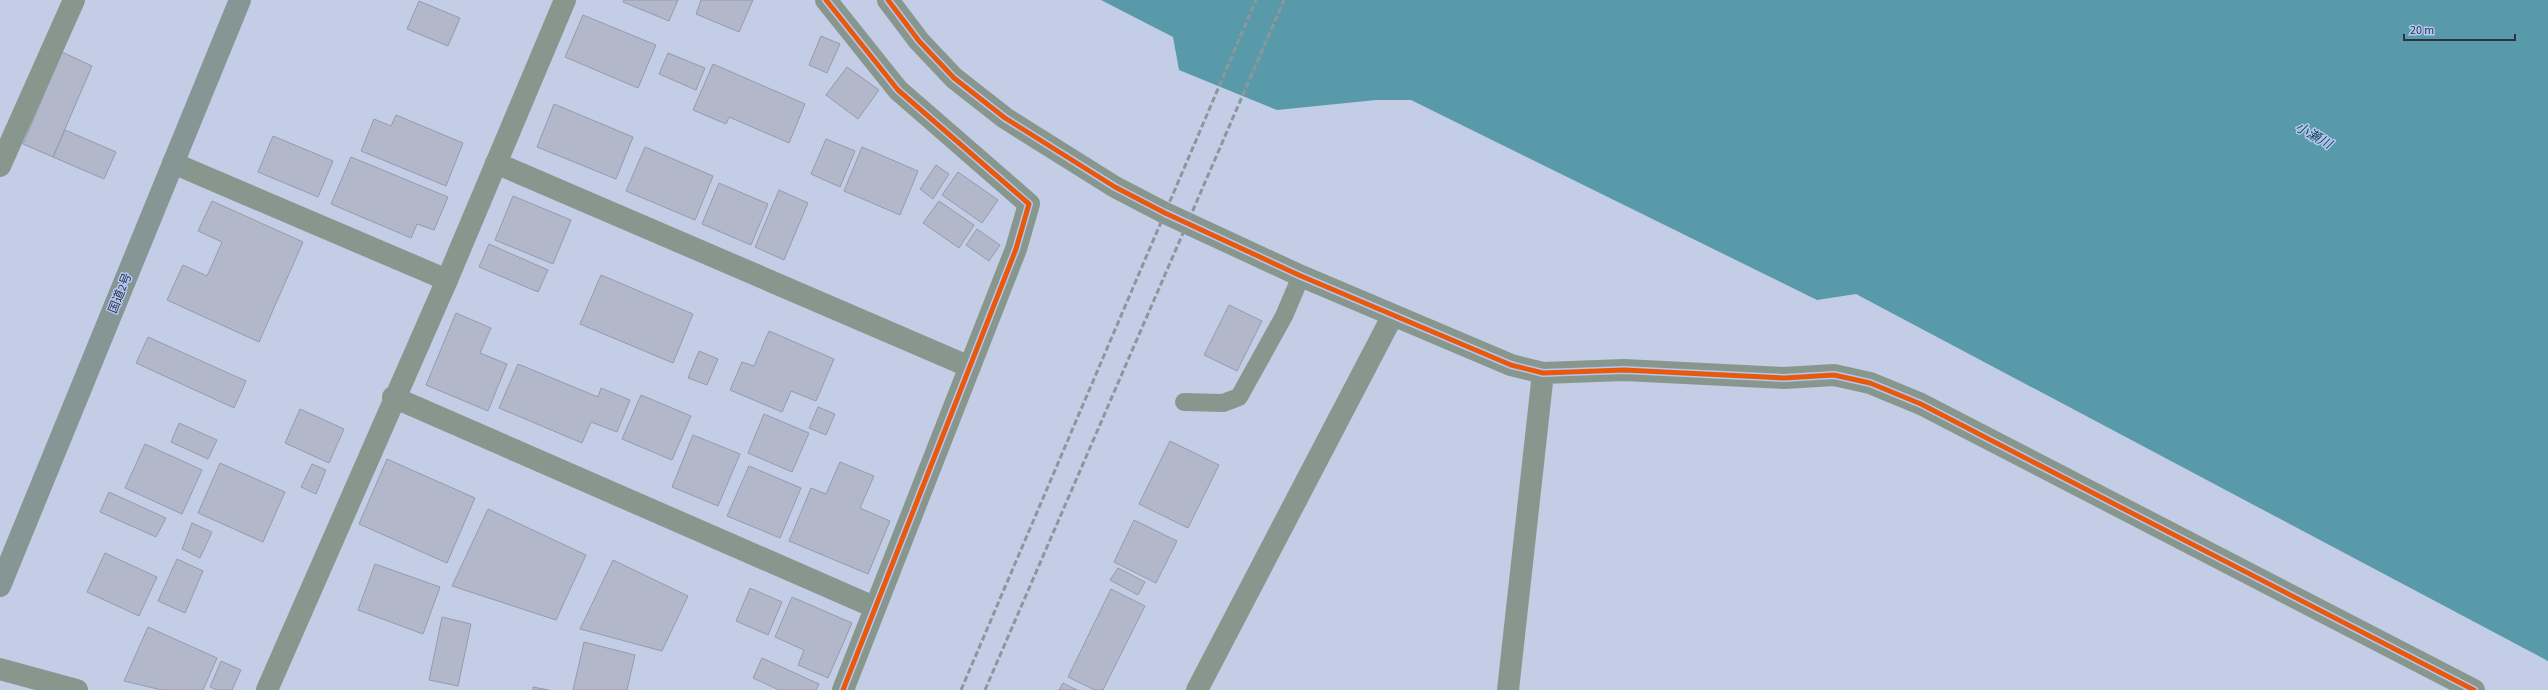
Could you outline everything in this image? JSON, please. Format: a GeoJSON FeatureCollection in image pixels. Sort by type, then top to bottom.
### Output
{"type":"FeatureCollection","features":[{"type":"Feature","properties":{"kind":"highway","name":"国道2号"},"geometry":{"type":"LineString","coordinates":[[0,586],[240,0]]}},
{"type":"Feature","properties":{"kind":"street"},"geometry":{"type":"LineString","coordinates":[[0,166],[74,0]]}},
{"type":"Feature","properties":{"kind":"street"},"geometry":{"type":"LineString","coordinates":[[267,690],[393,397],[446,280],[565,0]]}},
{"type":"Feature","properties":{"kind":"street"},"geometry":{"type":"LineString","coordinates":[[826,0],[898,90],[1029,204],[1016,249],[874,607],[843,690]]}},
{"type":"Feature","properties":{"kind":"street"},"geometry":{"type":"LineString","coordinates":[[888,0],[919,42],[954,78],[1005,118],[1115,187],[1165,213],[1301,276],[1511,365],[1543,373],[1624,370],[1784,378],[1834,375],[1870,383],[1921,404],[2474,690]]}},
{"type":"Feature","properties":{"kind":"street"},"geometry":{"type":"LineString","coordinates":[[173,163],[446,280]]}},
{"type":"Feature","properties":{"kind":"street"},"geometry":{"type":"LineString","coordinates":[[496,163],[970,367]]}},
{"type":"Feature","properties":{"kind":"street"},"geometry":{"type":"LineString","coordinates":[[1198,690],[1393,315]]}},
{"type":"Feature","properties":{"kind":"street"},"geometry":{"type":"LineString","coordinates":[[1508,690],[1543,373]]}},
{"type":"Feature","properties":{"kind":"street"},"geometry":{"type":"LineString","coordinates":[[393,397],[874,607]]}},
{"type":"Feature","properties":{"kind":"street"},"geometry":{"type":"LineString","coordinates":[[0,669],[77,690]]}},
{"type":"Feature","properties":{"kind":"lane"},"geometry":{"type":"LineString","coordinates":[[1184,402],[1223,403],[1239,397],[1284,316],[1301,276]]}},
{"type":"Feature","properties":{"kind":"water","name":"小瀬川"},"geometry":{"type":"Polygon","coordinates":[[[1101,0],[2548,0],[2548,661],[1856,294],[1817,300],[1411,100],[1376,100],[1277,110],[1179,70],[1173,37],[1101,0]]]}},
{"type":"Feature","properties":{"kind":"building"},"geometry":{"type":"Polygon","coordinates":[[[624,0],[678,0],[669,21],[623,2],[624,0]]]}},
{"type":"Feature","properties":{"kind":"building"},"geometry":{"type":"Polygon","coordinates":[[[701,0],[753,0],[739,32],[696,14],[701,0]]]}},
{"type":"Feature","properties":{"kind":"building"},"geometry":{"type":"Polygon","coordinates":[[[419,1],[460,18],[448,46],[407,29],[419,1]]]}},
{"type":"Feature","properties":{"kind":"building"},"geometry":{"type":"Polygon","coordinates":[[[583,15],[656,45],[638,88],[565,57],[583,15]]]}},
{"type":"Feature","properties":{"kind":"building"},"geometry":{"type":"Polygon","coordinates":[[[821,36],[840,44],[827,73],[809,65],[821,36]]]}},
{"type":"Feature","properties":{"kind":"building"},"geometry":{"type":"Polygon","coordinates":[[[62,52],[92,66],[53,157],[23,144],[62,52]]]}},
{"type":"Feature","properties":{"kind":"building"},"geometry":{"type":"Polygon","coordinates":[[[668,53],[705,68],[696,90],[659,74],[668,53]]]}},
{"type":"Feature","properties":{"kind":"building"},"geometry":{"type":"Polygon","coordinates":[[[713,64],[805,104],[789,143],[729,117],[726,124],[693,110],[713,64]]]}},
{"type":"Feature","properties":{"kind":"building"},"geometry":{"type":"Polygon","coordinates":[[[847,67],[879,90],[858,119],[826,95],[847,67]]]}},
{"type":"Feature","properties":{"kind":"building"},"geometry":{"type":"Polygon","coordinates":[[[554,104],[633,137],[616,179],[537,147],[554,104]]]}},
{"type":"Feature","properties":{"kind":"building"},"geometry":{"type":"Polygon","coordinates":[[[396,115],[463,143],[446,186],[361,151],[374,119],[391,126],[396,115]]]}},
{"type":"Feature","properties":{"kind":"building"},"geometry":{"type":"Polygon","coordinates":[[[65,130],[116,152],[104,179],[53,157],[65,130]]]}},
{"type":"Feature","properties":{"kind":"building"},"geometry":{"type":"Polygon","coordinates":[[[273,136],[333,161],[318,197],[258,172],[273,136]]]}},
{"type":"Feature","properties":{"kind":"building"},"geometry":{"type":"Polygon","coordinates":[[[826,139],[855,151],[840,187],[811,174],[826,139]]]}},
{"type":"Feature","properties":{"kind":"building"},"geometry":{"type":"Polygon","coordinates":[[[645,147],[713,176],[695,220],[626,191],[645,147]]]}},
{"type":"Feature","properties":{"kind":"building"},"geometry":{"type":"Polygon","coordinates":[[[862,147],[918,171],[900,215],[844,191],[862,147]]]}},
{"type":"Feature","properties":{"kind":"building"},"geometry":{"type":"Polygon","coordinates":[[[351,157],[448,197],[434,230],[417,224],[411,238],[331,204],[351,157]]]}},
{"type":"Feature","properties":{"kind":"building"},"geometry":{"type":"Polygon","coordinates":[[[936,165],[949,174],[933,199],[920,189],[936,165]]]}},
{"type":"Feature","properties":{"kind":"building"},"geometry":{"type":"Polygon","coordinates":[[[958,172],[998,200],[982,223],[942,195],[958,172]]]}},
{"type":"Feature","properties":{"kind":"building"},"geometry":{"type":"Polygon","coordinates":[[[719,183],[768,204],[751,245],[702,224],[719,183]]]}},
{"type":"Feature","properties":{"kind":"building"},"geometry":{"type":"Polygon","coordinates":[[[779,190],[808,203],[784,260],[755,247],[779,190]]]}},
{"type":"Feature","properties":{"kind":"building"},"geometry":{"type":"Polygon","coordinates":[[[513,196],[571,220],[553,264],[495,240],[513,196]]]}},
{"type":"Feature","properties":{"kind":"building"},"geometry":{"type":"Polygon","coordinates":[[[212,201],[303,242],[259,342],[167,300],[183,265],[207,276],[222,242],[198,231],[212,201]]]}},
{"type":"Feature","properties":{"kind":"building"},"geometry":{"type":"Polygon","coordinates":[[[939,201],[974,225],[959,248],[923,223],[939,201]]]}},
{"type":"Feature","properties":{"kind":"building"},"geometry":{"type":"Polygon","coordinates":[[[977,229],[1000,245],[989,261],[966,245],[977,229]]]}},
{"type":"Feature","properties":{"kind":"building"},"geometry":{"type":"Polygon","coordinates":[[[489,244],[548,270],[538,292],[479,267],[489,244]]]}},
{"type":"Feature","properties":{"kind":"building"},"geometry":{"type":"Polygon","coordinates":[[[601,275],[693,314],[673,363],[580,324],[601,275]]]}},
{"type":"Feature","properties":{"kind":"building"},"geometry":{"type":"Polygon","coordinates":[[[1229,305],[1262,321],[1237,371],[1204,355],[1229,305]]]}},
{"type":"Feature","properties":{"kind":"building"},"geometry":{"type":"Polygon","coordinates":[[[456,313],[491,328],[480,353],[507,364],[488,411],[426,385],[456,313]]]}},
{"type":"Feature","properties":{"kind":"building"},"geometry":{"type":"Polygon","coordinates":[[[769,331],[834,359],[816,401],[791,391],[782,412],[730,390],[742,362],[754,366],[769,331]]]}},
{"type":"Feature","properties":{"kind":"building"},"geometry":{"type":"Polygon","coordinates":[[[148,337],[246,381],[234,408],[136,363],[148,337]]]}},
{"type":"Feature","properties":{"kind":"building"},"geometry":{"type":"Polygon","coordinates":[[[699,351],[718,359],[707,385],[688,378],[699,351]]]}},
{"type":"Feature","properties":{"kind":"building"},"geometry":{"type":"Polygon","coordinates":[[[518,364],[598,397],[601,388],[630,400],[617,432],[591,422],[582,443],[499,408],[518,364]]]}},
{"type":"Feature","properties":{"kind":"building"},"geometry":{"type":"Polygon","coordinates":[[[641,395],[691,416],[672,460],[622,439],[641,395]]]}},
{"type":"Feature","properties":{"kind":"building"},"geometry":{"type":"Polygon","coordinates":[[[818,407],[835,414],[826,435],[809,428],[818,407]]]}},
{"type":"Feature","properties":{"kind":"building"},"geometry":{"type":"Polygon","coordinates":[[[300,409],[344,429],[329,463],[285,443],[300,409]]]}},
{"type":"Feature","properties":{"kind":"building"},"geometry":{"type":"Polygon","coordinates":[[[764,414],[809,433],[792,472],[748,453],[764,414]]]}},
{"type":"Feature","properties":{"kind":"building"},"geometry":{"type":"Polygon","coordinates":[[[179,423],[217,440],[208,459],[171,442],[179,423]]]}},
{"type":"Feature","properties":{"kind":"building"},"geometry":{"type":"Polygon","coordinates":[[[693,435],[740,454],[718,506],[672,487],[693,435]]]}},
{"type":"Feature","properties":{"kind":"building"},"geometry":{"type":"Polygon","coordinates":[[[1170,441],[1219,465],[1188,528],[1139,504],[1170,441]]]}},
{"type":"Feature","properties":{"kind":"building"},"geometry":{"type":"Polygon","coordinates":[[[145,444],[202,470],[182,514],[125,488],[145,444]]]}},
{"type":"Feature","properties":{"kind":"building"},"geometry":{"type":"Polygon","coordinates":[[[387,459],[475,498],[447,563],[359,524],[387,459]]]}},
{"type":"Feature","properties":{"kind":"building"},"geometry":{"type":"Polygon","coordinates":[[[840,462],[874,476],[860,508],[890,521],[868,574],[789,541],[811,488],[826,494],[840,462]]]}},
{"type":"Feature","properties":{"kind":"building"},"geometry":{"type":"Polygon","coordinates":[[[220,463],[285,492],[263,542],[198,513],[220,463]]]}},
{"type":"Feature","properties":{"kind":"building"},"geometry":{"type":"Polygon","coordinates":[[[312,464],[326,470],[316,494],[301,487],[312,464]]]}},
{"type":"Feature","properties":{"kind":"building"},"geometry":{"type":"Polygon","coordinates":[[[749,466],[801,488],[780,538],[727,516],[749,466]]]}},
{"type":"Feature","properties":{"kind":"building"},"geometry":{"type":"Polygon","coordinates":[[[109,492],[166,518],[156,537],[100,512],[109,492]]]}},
{"type":"Feature","properties":{"kind":"building"},"geometry":{"type":"Polygon","coordinates":[[[488,509],[586,555],[556,620],[452,586],[488,509]]]}},
{"type":"Feature","properties":{"kind":"building"},"geometry":{"type":"Polygon","coordinates":[[[1134,520],[1177,541],[1156,583],[1114,562],[1134,520]]]}},
{"type":"Feature","properties":{"kind":"building"},"geometry":{"type":"Polygon","coordinates":[[[192,523],[212,532],[200,558],[182,549],[192,523]]]}},
{"type":"Feature","properties":{"kind":"building"},"geometry":{"type":"Polygon","coordinates":[[[105,553],[157,577],[139,616],[87,592],[105,553]]]}},
{"type":"Feature","properties":{"kind":"building"},"geometry":{"type":"Polygon","coordinates":[[[177,559],[203,571],[185,613],[158,601],[177,559]]]}},
{"type":"Feature","properties":{"kind":"building"},"geometry":{"type":"Polygon","coordinates":[[[613,560],[688,596],[662,651],[580,629],[613,560]]]}},
{"type":"Feature","properties":{"kind":"building"},"geometry":{"type":"Polygon","coordinates":[[[375,564],[440,587],[423,634],[358,610],[375,564]]]}},
{"type":"Feature","properties":{"kind":"building"},"geometry":{"type":"Polygon","coordinates":[[[1118,568],[1145,582],[1138,595],[1110,580],[1118,568]]]}},
{"type":"Feature","properties":{"kind":"building"},"geometry":{"type":"Polygon","coordinates":[[[750,588],[782,602],[768,635],[736,621],[750,588]]]}},
{"type":"Feature","properties":{"kind":"building"},"geometry":{"type":"Polygon","coordinates":[[[1111,589],[1145,606],[1103,690],[1095,690],[1068,677],[1111,589]]]}},
{"type":"Feature","properties":{"kind":"building"},"geometry":{"type":"Polygon","coordinates":[[[792,597],[852,623],[828,678],[798,665],[804,650],[775,637],[792,597]]]}},
{"type":"Feature","properties":{"kind":"building"},"geometry":{"type":"Polygon","coordinates":[[[442,617],[471,624],[458,686],[429,680],[442,617]]]}},
{"type":"Feature","properties":{"kind":"building"},"geometry":{"type":"Polygon","coordinates":[[[148,627],[217,658],[203,690],[162,690],[124,681],[148,627]]]}},
{"type":"Feature","properties":{"kind":"building"},"geometry":{"type":"Polygon","coordinates":[[[584,642],[635,655],[627,690],[573,690],[584,642]]]}},
{"type":"Feature","properties":{"kind":"building"},"geometry":{"type":"Polygon","coordinates":[[[762,658],[819,684],[816,690],[779,690],[753,678],[762,658]]]}},
{"type":"Feature","properties":{"kind":"building"},"geometry":{"type":"Polygon","coordinates":[[[221,661],[241,670],[232,690],[217,690],[210,687],[221,661]]]}},
{"type":"Feature","properties":{"kind":"building"},"geometry":{"type":"Polygon","coordinates":[[[1063,683],[1077,690],[1059,690],[1063,683]]]}},
{"type":"Feature","properties":{"kind":"building"},"geometry":{"type":"Polygon","coordinates":[[[533,687],[549,690],[533,690],[533,687]]]}},
{"type":"Feature","properties":{"kind":"railway"},"geometry":{"type":"LineString","coordinates":[[961,690],[1256,0]]}},
{"type":"Feature","properties":{"kind":"railway"},"geometry":{"type":"LineString","coordinates":[[985,690],[1284,0]]}},
{"type":"Feature","properties":{"kind":"cycle path"},"geometry":{"type":"LineString","coordinates":[[826,0],[898,90],[1029,204],[1016,249],[843,690]]}},
{"type":"Feature","properties":{"kind":"cycle path"},"geometry":{"type":"LineString","coordinates":[[888,0],[919,41],[954,78],[1005,118],[1115,187],[1165,213],[1301,276],[1511,365],[1543,373],[1624,370],[1784,378],[1834,375],[1870,383],[1921,404],[2474,690]]}}]}
